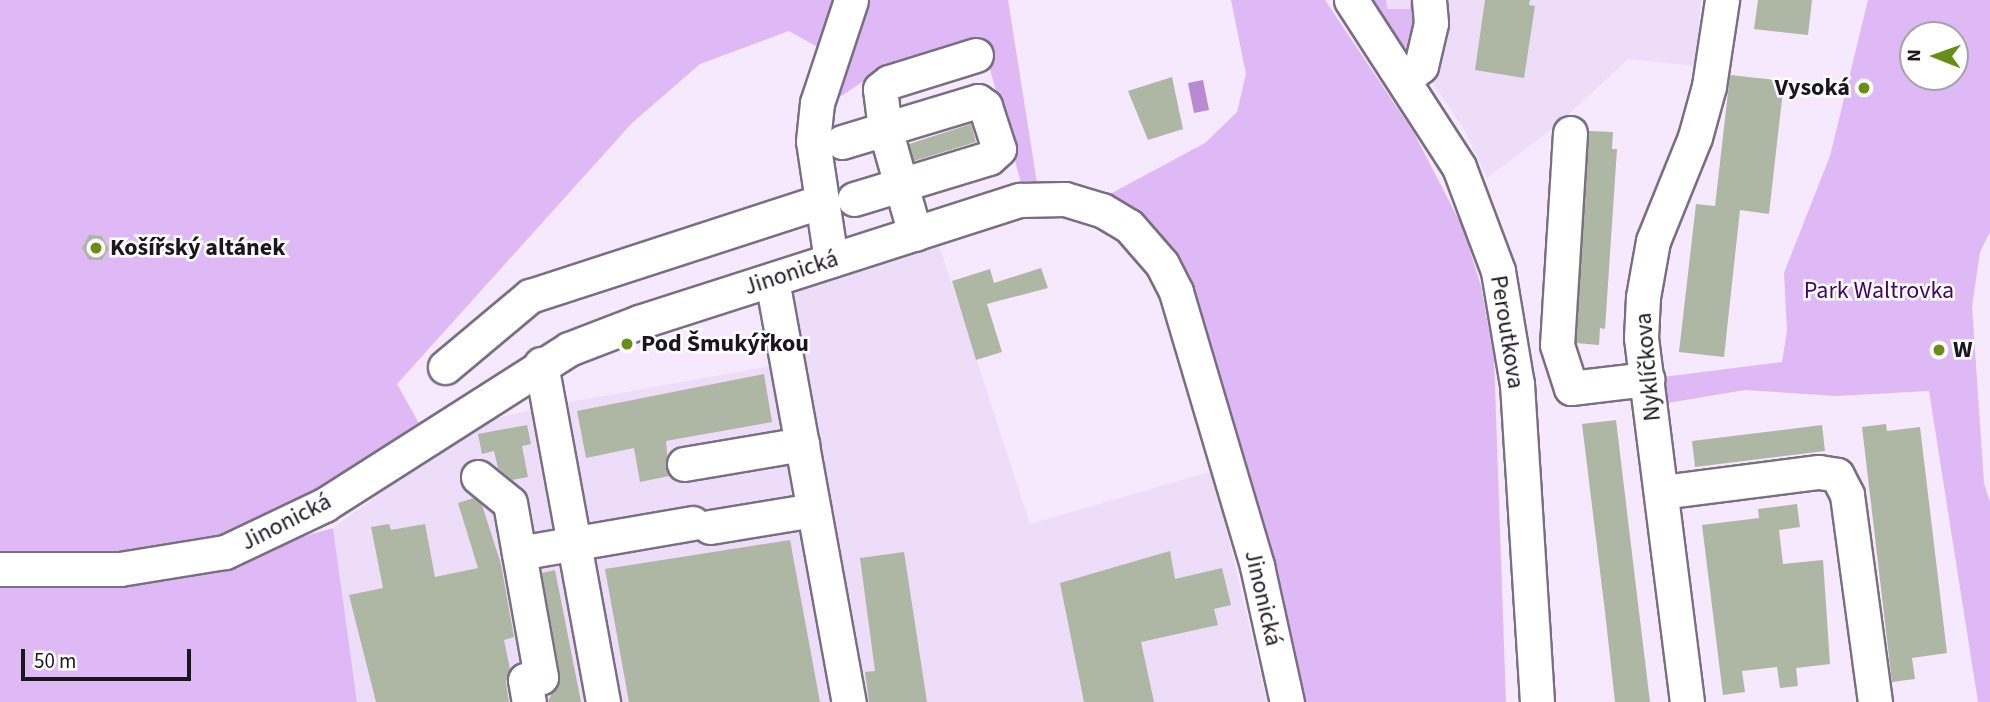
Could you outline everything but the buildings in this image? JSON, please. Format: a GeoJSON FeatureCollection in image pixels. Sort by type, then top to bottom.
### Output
{"type":"FeatureCollection","features":[{"type":"Feature","properties":{"kind":"street"},"geometry":{"type":"LineString","coordinates":[[831,260],[819,202],[813,141],[817,103],[851,0]]}},
{"type":"Feature","properties":{"kind":"street","name":"Peroutkova"},"geometry":{"type":"LineString","coordinates":[[1351,0],[1405,78],[1471,194],[1508,313],[1517,384],[1537,702]]}},
{"type":"Feature","properties":{"kind":"street"},"geometry":{"type":"LineString","coordinates":[[1405,78],[1421,66],[1431,23],[1429,0]]}},
{"type":"Feature","properties":{"kind":"street","name":"Nyklíčkova"},"geometry":{"type":"LineString","coordinates":[[1687,702],[1641,338],[1643,297],[1653,241],[1695,137],[1709,86],[1722,0]]}},
{"type":"Feature","properties":{"kind":"street"},"geometry":{"type":"LineString","coordinates":[[915,234],[878,102],[880,89],[889,82],[976,55]]}},
{"type":"Feature","properties":{"kind":"street"},"geometry":{"type":"LineString","coordinates":[[842,142],[978,101],[985,106],[999,149],[989,158],[854,199]]}},
{"type":"Feature","properties":{"kind":"street"},"geometry":{"type":"LineString","coordinates":[[1570,133],[1557,345],[1571,388],[1647,379]]}},
{"type":"Feature","properties":{"kind":"street","name":"Jinonická"},"geometry":{"type":"LineString","coordinates":[[0,569],[120,569],[226,552],[324,505],[541,364],[639,322],[1020,200],[1045,198],[1102,210],[1144,240],[1176,292],[1203,372],[1257,566],[1287,702]]}},
{"type":"Feature","properties":{"kind":"street"},"geometry":{"type":"LineString","coordinates":[[445,368],[530,296],[819,202]]}},
{"type":"Feature","properties":{"kind":"street"},"geometry":{"type":"LineString","coordinates":[[772,280],[849,702]]}},
{"type":"Feature","properties":{"kind":"street"},"geometry":{"type":"LineString","coordinates":[[541,364],[603,702]]}},
{"type":"Feature","properties":{"kind":"street"},"geometry":{"type":"LineString","coordinates":[[684,464],[802,444]]}},
{"type":"Feature","properties":{"kind":"street"},"geometry":{"type":"LineString","coordinates":[[1662,492],[1819,472],[1837,475],[1847,495],[1875,702]]}},
{"type":"Feature","properties":{"kind":"street"},"geometry":{"type":"LineString","coordinates":[[478,477],[510,503],[541,677],[525,680],[529,702]]}},
{"type":"Feature","properties":{"kind":"street"},"geometry":{"type":"LineString","coordinates":[[519,553],[573,543],[814,510]]}},
{"type":"Feature","properties":{"kind":"shaded area"},"geometry":{"type":"Polygon","coordinates":[[[1376,0],[1701,0],[1695,66],[1628,59],[1556,126],[1487,178],[1464,129],[1376,0]]]}},
{"type":"Feature","properties":{"kind":"shaded area"},"geometry":{"type":"Polygon","coordinates":[[[1203,80],[1209,110],[1194,113],[1188,83],[1203,80]]]}},
{"type":"Feature","properties":{"kind":"shaded area"},"geometry":{"type":"Polygon","coordinates":[[[939,245],[1030,524],[1213,471],[1267,702],[357,702],[333,528],[477,423],[548,406],[787,363],[775,295],[939,245]]]}},
{"type":"Feature","properties":{"kind":"green space"},"geometry":{"type":"Polygon","coordinates":[[[0,0],[846,0],[821,49],[789,31],[700,64],[632,123],[397,384],[421,427],[367,464],[226,536],[140,552],[0,559],[0,0]],[[89,236],[89,260],[102,260],[109,249],[102,236],[89,236]]]}},
{"type":"Feature","properties":{"kind":"green space"},"geometry":{"type":"Polygon","coordinates":[[[863,0],[1008,0],[1037,183],[1021,183],[981,36],[871,76],[828,105],[863,0]]]}},
{"type":"Feature","properties":{"kind":"green space"},"geometry":{"type":"Polygon","coordinates":[[[1231,0],[1325,0],[1414,133],[1463,228],[1481,286],[1494,358],[1506,702],[1300,702],[1223,388],[1177,256],[1150,221],[1110,194],[1205,143],[1237,112],[1246,74],[1231,0]]]}},
{"type":"Feature","properties":{"kind":"green space"},"geometry":{"type":"Polygon","coordinates":[[[1369,0],[1386,0],[1387,9],[1410,9],[1410,0],[1419,0],[1409,48],[1401,46],[1369,0]]]}},
{"type":"Feature","properties":{"kind":"green space","name":"Park Waltrovka"},"geometry":{"type":"Polygon","coordinates":[[[1868,0],[1990,0],[1990,232],[1980,252],[1972,306],[1984,483],[1990,502],[1990,702],[1978,702],[1929,391],[1837,396],[1745,390],[1650,406],[1647,379],[1782,362],[1787,331],[1784,273],[1830,156],[1868,0]]]}},
{"type":"Feature","properties":{"kind":"green space"},"geometry":{"type":"Polygon","coordinates":[[[333,528],[357,702],[0,702],[0,582],[191,569],[333,528]]]}},
{"type":"Feature","properties":{"kind":"place","name":"Vysoká"},"geometry":{"type":"Point","coordinates":[1864,88]}},
{"type":"Feature","properties":{"kind":"place","name":"Košířský altánek"},"geometry":{"type":"Point","coordinates":[96,248]}},
{"type":"Feature","properties":{"kind":"place","name":"Pod Šmukýřkou"},"geometry":{"type":"Point","coordinates":[627,344]}},
{"type":"Feature","properties":{"kind":"place","name":"W"},"geometry":{"type":"Point","coordinates":[1939,350]}}]}
